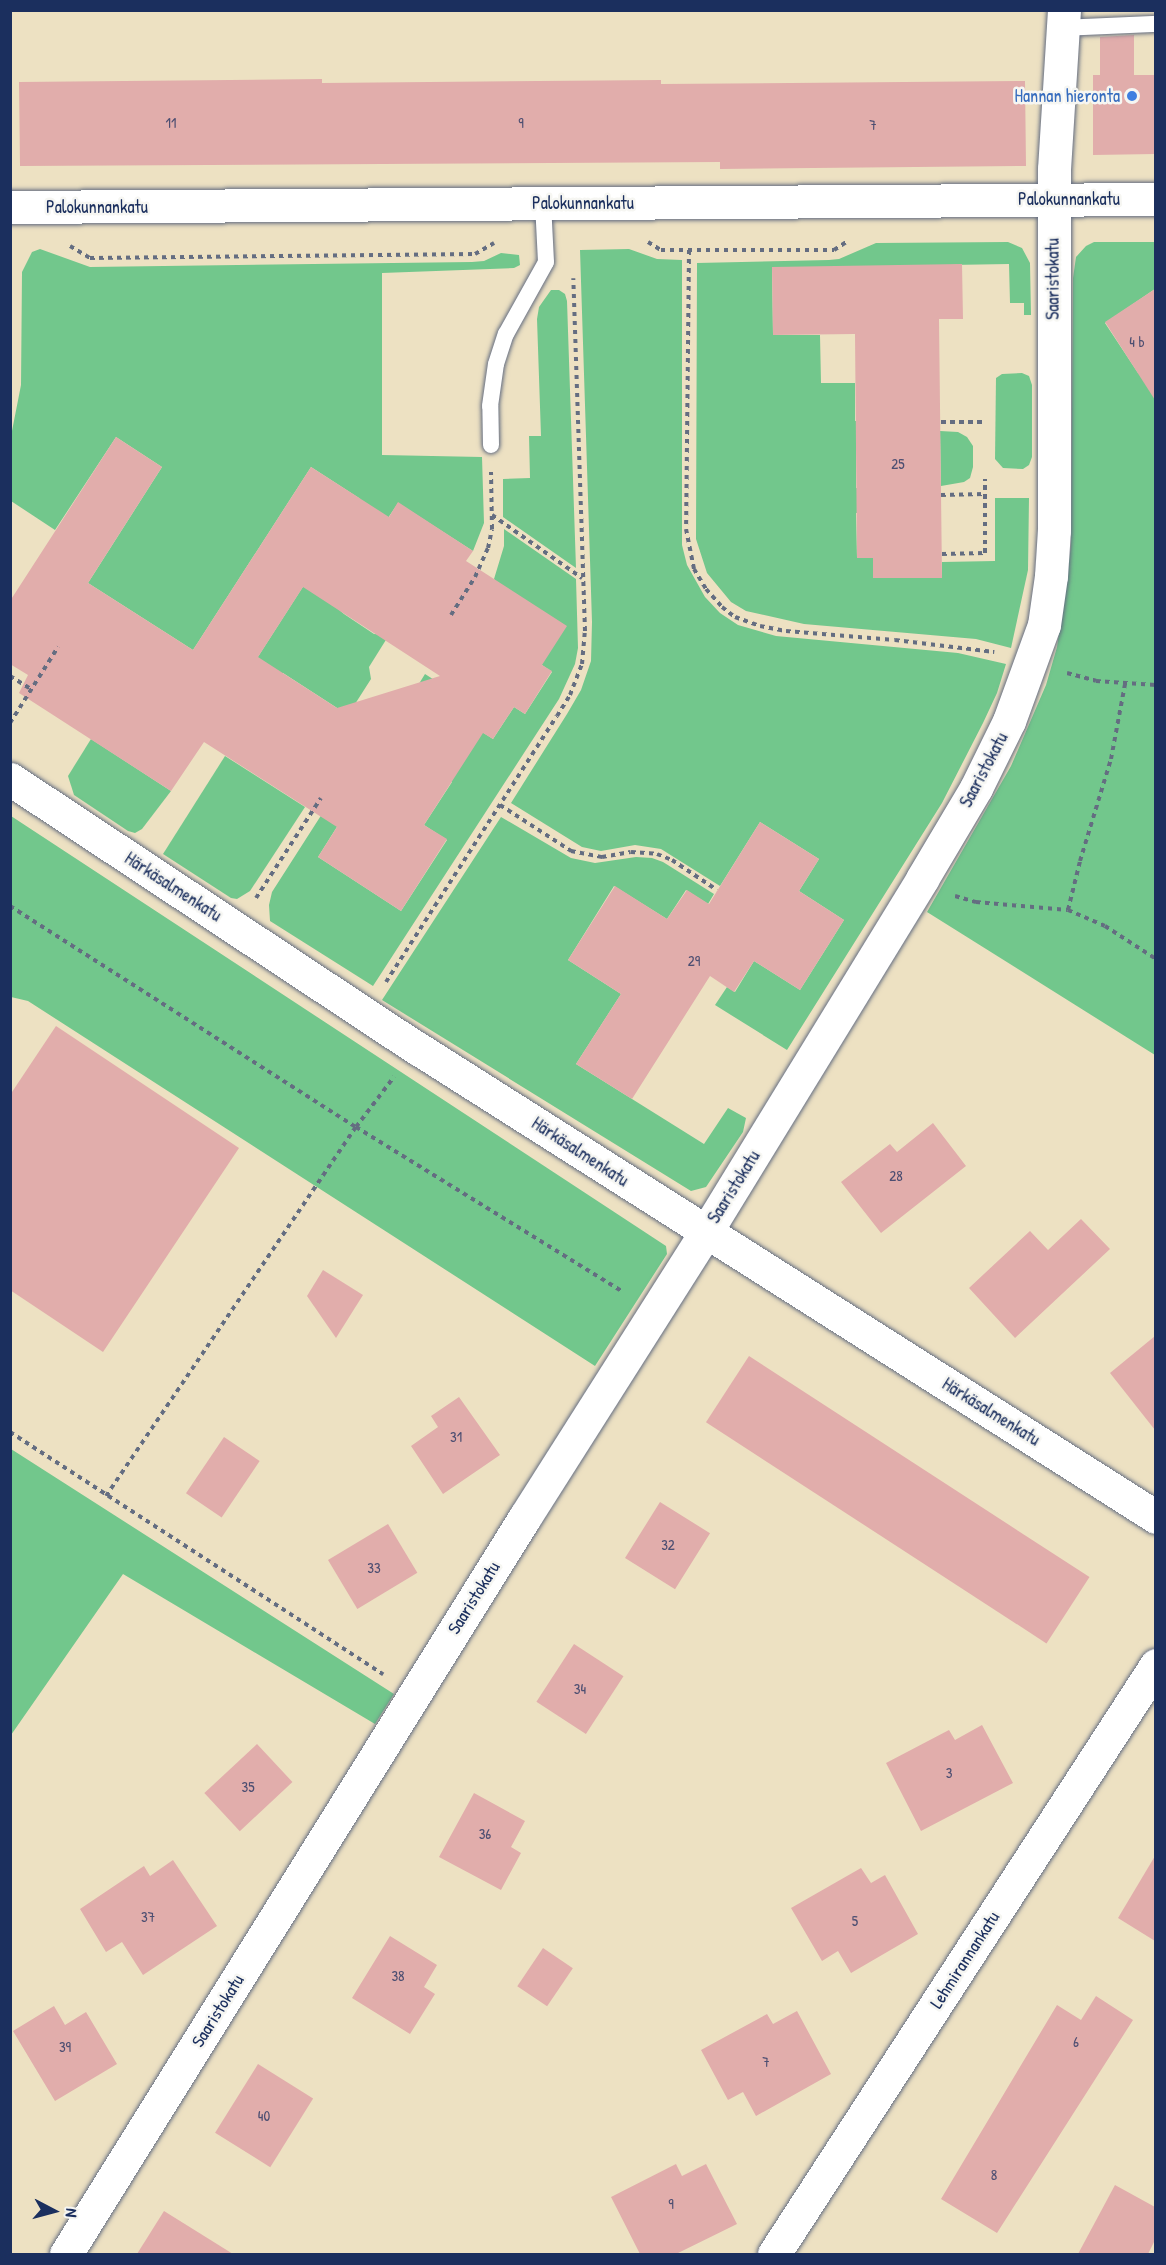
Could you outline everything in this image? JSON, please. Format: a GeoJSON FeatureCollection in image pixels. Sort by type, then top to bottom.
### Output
{"type":"FeatureCollection","features":[{"type":"Feature","properties":{"kind":"street","name":"Saaristokatu"},"geometry":{"type":"LineString","coordinates":[[66,2254],[414,1694],[706,1232],[922,879],[976,788],[1010,721],[1044,625],[1054,530],[1053,199],[1063,19]]}},
{"type":"Feature","properties":{"kind":"street","name":"Palokunnankatu"},"geometry":{"type":"LineString","coordinates":[[10,207],[1155,199]]}},
{"type":"Feature","properties":{"kind":"street","name":"Härkäsalmenkatu"},"geometry":{"type":"LineString","coordinates":[[10,779],[417,1048],[1155,1517]]}},
{"type":"Feature","properties":{"kind":"street","name":"Lehmirannankatu"},"geometry":{"type":"LineString","coordinates":[[774,2254],[1155,1665]]}},
{"type":"Feature","properties":{"kind":"lane"},"geometry":{"type":"LineString","coordinates":[[1063,19],[1155,24]]}},
{"type":"Feature","properties":{"kind":"lane"},"geometry":{"type":"LineString","coordinates":[[491,446],[490,406],[496,364],[506,334],[546,262],[543,203]]}},
{"type":"Feature","properties":{"kind":"path"},"geometry":{"type":"LineString","coordinates":[[62,241],[90,258],[475,254],[506,236],[545,236]]}},
{"type":"Feature","properties":{"kind":"path"},"geometry":{"type":"LineString","coordinates":[[645,240],[661,250],[834,250],[850,239]]}},
{"type":"Feature","properties":{"kind":"path"},"geometry":{"type":"LineString","coordinates":[[689,250],[686,529],[694,569],[706,589],[722,607],[735,617],[760,626],[786,631],[981,649],[1096,681],[1155,685]]}},
{"type":"Feature","properties":{"kind":"path"},"geometry":{"type":"LineString","coordinates":[[365,1014],[557,716],[578,676],[584,649],[573,271]]}},
{"type":"Feature","properties":{"kind":"path"},"geometry":{"type":"LineString","coordinates":[[940,422],[984,422]]}},
{"type":"Feature","properties":{"kind":"path"},"geometry":{"type":"LineString","coordinates":[[451,615],[482,564],[492,529],[491,446]]}},
{"type":"Feature","properties":{"kind":"path"},"geometry":{"type":"LineString","coordinates":[[942,554],[985,553],[985,480]]}},
{"type":"Feature","properties":{"kind":"path"},"geometry":{"type":"LineString","coordinates":[[941,495],[985,494]]}},
{"type":"Feature","properties":{"kind":"path"},"geometry":{"type":"LineString","coordinates":[[492,515],[583,579]]}},
{"type":"Feature","properties":{"kind":"path"},"geometry":{"type":"LineString","coordinates":[[10,723],[58,647]]}},
{"type":"Feature","properties":{"kind":"path"},"geometry":{"type":"LineString","coordinates":[[10,676],[32,690]]}},
{"type":"Feature","properties":{"kind":"path"},"geometry":{"type":"LineString","coordinates":[[1068,910],[1080,861],[1112,759],[1125,684]]}},
{"type":"Feature","properties":{"kind":"path"},"geometry":{"type":"LineString","coordinates":[[236,928],[321,798]]}},
{"type":"Feature","properties":{"kind":"path"},"geometry":{"type":"LineString","coordinates":[[500,805],[571,851],[602,857],[631,852],[657,854],[672,860],[717,890]]}},
{"type":"Feature","properties":{"kind":"path"},"geometry":{"type":"LineString","coordinates":[[922,879],[944,892],[976,902],[1068,910],[1105,926],[1155,959]]}},
{"type":"Feature","properties":{"kind":"path"},"geometry":{"type":"LineString","coordinates":[[10,906],[356,1127],[655,1312]]}},
{"type":"Feature","properties":{"kind":"path"},"geometry":{"type":"LineString","coordinates":[[106,1496],[356,1127],[417,1048]]}},
{"type":"Feature","properties":{"kind":"path"},"geometry":{"type":"LineString","coordinates":[[10,1432],[414,1694]]}},
{"type":"Feature","properties":{"kind":"green space"},"geometry":{"type":"Polygon","coordinates":[[[1008,242],[1022,248],[1030,263],[1031,315],[1024,315],[1024,303],[1010,303],[1009,264],[772,268],[773,335],[820,335],[821,383],[855,383],[855,421],[871,421],[856,442],[856,488],[872,489],[873,512],[856,513],[857,558],[873,558],[873,578],[942,578],[942,562],[995,561],[995,498],[1029,498],[1028,570],[1011,648],[976,639],[804,624],[746,611],[731,602],[707,573],[696,539],[697,263],[839,259],[876,243],[1008,242]]]}},
{"type":"Feature","properties":{"kind":"green space"},"geometry":{"type":"Polygon","coordinates":[[[1094,242],[1155,242],[1155,289],[1105,323],[1138,373],[1155,362],[1155,1055],[927,912],[1011,766],[1046,685],[1057,647],[1071,546],[1073,278],[1076,257],[1086,246],[1094,242]]]}},
{"type":"Feature","properties":{"kind":"green space"},"geometry":{"type":"Polygon","coordinates":[[[40,249],[90,267],[472,262],[484,261],[501,253],[519,255],[520,265],[514,268],[382,273],[382,455],[482,457],[484,523],[473,551],[398,503],[378,533],[359,498],[311,467],[193,650],[88,583],[162,467],[116,437],[55,530],[11,501],[11,436],[21,385],[22,272],[32,252],[40,249]]]}},
{"type":"Feature","properties":{"kind":"green space"},"geometry":{"type":"Polygon","coordinates":[[[629,249],[657,259],[682,260],[682,545],[687,565],[705,597],[720,613],[738,625],[776,636],[958,653],[1006,664],[997,693],[942,803],[787,1050],[715,1005],[727,987],[735,992],[754,961],[800,990],[844,920],[799,891],[819,859],[760,822],[720,886],[661,849],[635,845],[601,851],[582,847],[511,803],[581,690],[591,661],[592,622],[580,250],[629,249]]]}},
{"type":"Feature","properties":{"kind":"green space"},"geometry":{"type":"Polygon","coordinates":[[[551,290],[559,290],[565,294],[567,301],[576,568],[503,517],[503,479],[530,478],[529,436],[541,436],[537,319],[539,307],[551,290]]]}},
{"type":"Feature","properties":{"kind":"green space"},"geometry":{"type":"Polygon","coordinates":[[[1022,373],[1029,376],[1032,385],[1032,457],[1029,465],[1023,469],[1003,468],[995,459],[996,378],[1002,374],[1022,373]]]}},
{"type":"Feature","properties":{"kind":"green space"},"geometry":{"type":"Polygon","coordinates":[[[940,431],[958,432],[967,437],[973,446],[973,467],[970,478],[964,482],[941,486],[940,431]]]}},
{"type":"Feature","properties":{"kind":"green space"},"geometry":{"type":"Polygon","coordinates":[[[504,529],[576,579],[578,648],[575,664],[559,699],[373,986],[270,921],[269,905],[272,892],[329,803],[345,814],[318,857],[401,911],[447,840],[424,825],[452,782],[377,734],[412,695],[425,674],[464,699],[454,714],[493,739],[514,707],[525,714],[552,672],[542,665],[494,579],[504,546],[504,529]]]}},
{"type":"Feature","properties":{"kind":"green space"},"geometry":{"type":"Polygon","coordinates":[[[306,582],[344,614],[374,634],[389,635],[369,667],[371,679],[348,715],[283,673],[227,705],[306,582]]]}},
{"type":"Feature","properties":{"kind":"green space"},"geometry":{"type":"Polygon","coordinates":[[[91,739],[171,791],[142,829],[135,833],[128,831],[74,795],[68,776],[91,739]]]}},
{"type":"Feature","properties":{"kind":"green space"},"geometry":{"type":"Polygon","coordinates":[[[225,756],[305,807],[250,891],[237,899],[231,898],[163,854],[225,756]]]}},
{"type":"Feature","properties":{"kind":"green space"},"geometry":{"type":"Polygon","coordinates":[[[11,816],[666,1246],[667,1254],[595,1366],[28,1001],[11,997],[11,816]]]}},
{"type":"Feature","properties":{"kind":"green space"},"geometry":{"type":"Polygon","coordinates":[[[501,817],[571,858],[595,863],[636,857],[652,858],[663,862],[714,894],[708,904],[686,890],[667,919],[614,886],[568,960],[621,994],[576,1064],[704,1144],[728,1108],[746,1118],[743,1132],[706,1187],[691,1191],[382,1000],[501,817]]]}},
{"type":"Feature","properties":{"kind":"green space"},"geometry":{"type":"Polygon","coordinates":[[[11,1449],[394,1694],[375,1724],[123,1574],[11,1735],[11,1449]]]}},
{"type":"Feature","properties":{"kind":"building"},"geometry":{"type":"Polygon","coordinates":[[[1134,35],[1134,75],[1155,75],[1155,154],[1093,155],[1093,75],[1100,75],[1100,37],[1134,35]]]}},
{"type":"Feature","properties":{"kind":"building"},"geometry":{"type":"Polygon","coordinates":[[[322,79],[322,83],[661,80],[661,84],[1025,81],[1026,166],[720,169],[720,162],[20,166],[19,82],[322,79]]]}},
{"type":"Feature","properties":{"kind":"building"},"geometry":{"type":"Polygon","coordinates":[[[962,264],[963,319],[939,319],[942,578],[873,578],[873,558],[857,558],[855,334],[773,335],[772,267],[962,264]]]}},
{"type":"Feature","properties":{"kind":"building"},"geometry":{"type":"Polygon","coordinates":[[[1155,289],[1155,400],[1105,322],[1155,289]]]}},
{"type":"Feature","properties":{"kind":"building"},"geometry":{"type":"Polygon","coordinates":[[[116,437],[162,467],[88,583],[193,650],[311,467],[389,517],[398,502],[473,551],[466,561],[567,626],[542,665],[552,671],[525,714],[514,707],[493,739],[483,733],[424,825],[447,839],[401,911],[318,857],[337,827],[204,742],[171,791],[19,693],[28,675],[10,664],[10,601],[116,437]],[[303,587],[258,657],[337,708],[440,676],[303,587]]]}},
{"type":"Feature","properties":{"kind":"building"},"geometry":{"type":"Polygon","coordinates":[[[760,822],[819,859],[799,891],[844,920],[800,990],[754,961],[734,992],[710,976],[632,1099],[576,1064],[621,994],[568,960],[615,886],[667,919],[687,890],[709,904],[760,822]]]}},
{"type":"Feature","properties":{"kind":"building"},"geometry":{"type":"Polygon","coordinates":[[[56,1026],[239,1148],[103,1352],[10,1290],[10,1095],[56,1026]]]}},
{"type":"Feature","properties":{"kind":"building"},"geometry":{"type":"Polygon","coordinates":[[[933,1123],[966,1166],[881,1233],[841,1182],[890,1144],[897,1152],[933,1123]]]}},
{"type":"Feature","properties":{"kind":"building"},"geometry":{"type":"Polygon","coordinates":[[[1081,1219],[1110,1249],[1015,1338],[969,1288],[1030,1231],[1048,1250],[1081,1219]]]}},
{"type":"Feature","properties":{"kind":"building"},"geometry":{"type":"Polygon","coordinates":[[[323,1270],[363,1295],[336,1338],[307,1296],[323,1270]]]}},
{"type":"Feature","properties":{"kind":"building"},"geometry":{"type":"Polygon","coordinates":[[[1155,1336],[1155,1430],[1110,1373],[1155,1336]]]}},
{"type":"Feature","properties":{"kind":"building"},"geometry":{"type":"Polygon","coordinates":[[[749,1356],[1090,1577],[1046,1643],[706,1422],[749,1356]]]}},
{"type":"Feature","properties":{"kind":"building"},"geometry":{"type":"Polygon","coordinates":[[[459,1397],[500,1455],[443,1494],[411,1446],[438,1427],[431,1416],[459,1397]]]}},
{"type":"Feature","properties":{"kind":"building"},"geometry":{"type":"Polygon","coordinates":[[[224,1437],[260,1461],[222,1517],[186,1493],[224,1437]]]}},
{"type":"Feature","properties":{"kind":"building"},"geometry":{"type":"Polygon","coordinates":[[[660,1502],[710,1533],[675,1589],[625,1558],[660,1502]]]}},
{"type":"Feature","properties":{"kind":"building"},"geometry":{"type":"Polygon","coordinates":[[[388,1524],[417,1573],[357,1609],[328,1560],[388,1524]]]}},
{"type":"Feature","properties":{"kind":"building"},"geometry":{"type":"Polygon","coordinates":[[[574,1644],[623,1676],[586,1734],[536,1702],[574,1644]]]}},
{"type":"Feature","properties":{"kind":"building"},"geometry":{"type":"Polygon","coordinates":[[[982,1725],[1013,1783],[921,1831],[886,1763],[949,1730],[955,1740],[982,1725]]]}},
{"type":"Feature","properties":{"kind":"building"},"geometry":{"type":"Polygon","coordinates":[[[257,1744],[292,1782],[240,1831],[204,1793],[257,1744]]]}},
{"type":"Feature","properties":{"kind":"building"},"geometry":{"type":"Polygon","coordinates":[[[474,1793],[525,1821],[511,1847],[521,1853],[501,1890],[439,1857],[474,1793]]]}},
{"type":"Feature","properties":{"kind":"building"},"geometry":{"type":"Polygon","coordinates":[[[1155,1856],[1155,1941],[1118,1918],[1155,1856]]]}},
{"type":"Feature","properties":{"kind":"building"},"geometry":{"type":"Polygon","coordinates":[[[173,1860],[217,1926],[143,1975],[122,1942],[106,1952],[80,1909],[144,1866],[150,1876],[173,1860]]]}},
{"type":"Feature","properties":{"kind":"building"},"geometry":{"type":"Polygon","coordinates":[[[861,1868],[871,1883],[885,1875],[918,1934],[851,1973],[838,1951],[822,1961],[791,1908],[861,1868]]]}},
{"type":"Feature","properties":{"kind":"building"},"geometry":{"type":"Polygon","coordinates":[[[390,1936],[437,1965],[424,1987],[435,1994],[410,2034],[352,1998],[390,1936]]]}},
{"type":"Feature","properties":{"kind":"building"},"geometry":{"type":"Polygon","coordinates":[[[543,1948],[573,1968],[547,2006],[517,1986],[543,1948]]]}},
{"type":"Feature","properties":{"kind":"building"},"geometry":{"type":"Polygon","coordinates":[[[1096,1996],[1133,2020],[997,2233],[941,2199],[1057,2005],[1081,2020],[1096,1996]]]}},
{"type":"Feature","properties":{"kind":"building"},"geometry":{"type":"Polygon","coordinates":[[[54,2006],[65,2025],[86,2012],[117,2064],[55,2101],[13,2031],[54,2006]]]}},
{"type":"Feature","properties":{"kind":"building"},"geometry":{"type":"Polygon","coordinates":[[[797,2011],[831,2074],[756,2116],[743,2092],[728,2100],[701,2050],[767,2014],[773,2024],[797,2011]]]}},
{"type":"Feature","properties":{"kind":"building"},"geometry":{"type":"Polygon","coordinates":[[[258,2064],[313,2098],[270,2167],[215,2133],[258,2064]]]}},
{"type":"Feature","properties":{"kind":"building"},"geometry":{"type":"Polygon","coordinates":[[[676,2164],[682,2176],[706,2164],[737,2224],[676,2254],[640,2254],[611,2197],[676,2164]]]}},
{"type":"Feature","properties":{"kind":"building"},"geometry":{"type":"Polygon","coordinates":[[[1115,2185],[1155,2207],[1155,2240],[1148,2254],[1078,2254],[1115,2185]]]}},
{"type":"Feature","properties":{"kind":"building"},"geometry":{"type":"Polygon","coordinates":[[[164,2211],[233,2254],[137,2254],[164,2211]]]}},
{"type":"Feature","properties":{"kind":"place","name":"Hannan hieronta"},"geometry":{"type":"Point","coordinates":[1132,96]}}]}
